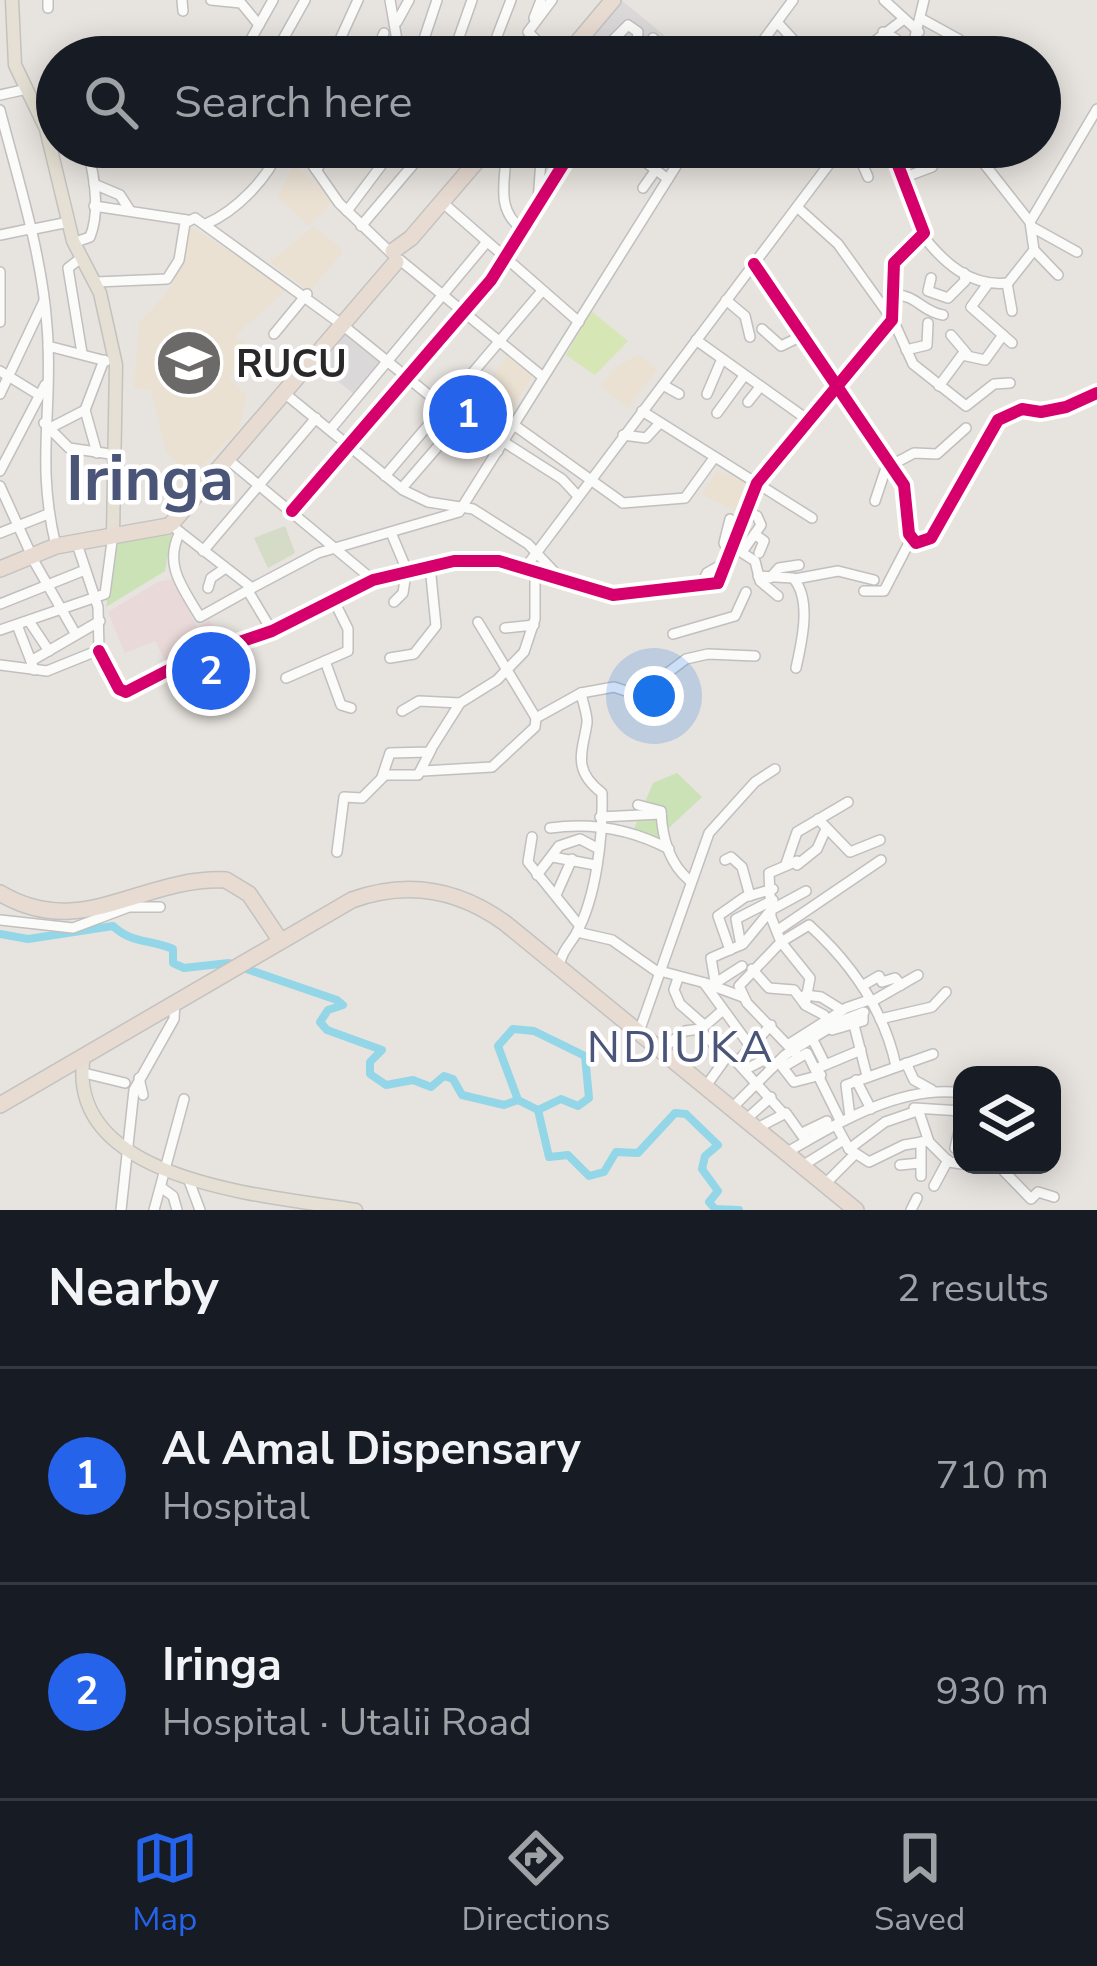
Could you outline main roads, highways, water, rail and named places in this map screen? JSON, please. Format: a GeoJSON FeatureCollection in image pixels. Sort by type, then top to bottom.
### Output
{"type":"FeatureCollection","features":[{"type":"Feature","properties":{"kind":"highway"},"geometry":{"type":"LineString","coordinates":[[583,36],[613,0]]}},
{"type":"Feature","properties":{"kind":"highway"},"geometry":{"type":"LineString","coordinates":[[171,524],[470,168]]}},
{"type":"Feature","properties":{"kind":"highway"},"geometry":{"type":"LineString","coordinates":[[1,565],[55,544],[171,524],[281,390]]}},
{"type":"Feature","properties":{"kind":"highway"},"geometry":{"type":"LineString","coordinates":[[55,544],[113,532]]}},
{"type":"Feature","properties":{"kind":"highway"},"geometry":{"type":"LineString","coordinates":[[0,893],[43,910],[77,915],[130,896],[219,880],[241,886],[272,937]]}},
{"type":"Feature","properties":{"kind":"highway"},"geometry":{"type":"LineString","coordinates":[[0,1105],[228,972],[272,937],[368,894],[417,888],[475,903],[708,1084],[856,1210]]}},
{"type":"Feature","properties":{"kind":"main road"},"geometry":{"type":"LineString","coordinates":[[12,0],[15,65],[36,108]]}},
{"type":"Feature","properties":{"kind":"main road"},"geometry":{"type":"LineString","coordinates":[[56,168],[74,243],[96,283],[110,337],[118,455],[113,532]]}},
{"type":"Feature","properties":{"kind":"main road"},"geometry":{"type":"LineString","coordinates":[[85,1055],[84,1073],[99,1130],[129,1150],[188,1178],[356,1210]]}},
{"type":"Feature","properties":{"kind":"waterway"},"geometry":{"type":"LineString","coordinates":[[0,934],[28,939],[113,926],[134,939],[173,949],[173,963],[184,968],[229,963],[337,1000],[343,1005],[328,1010],[320,1022],[327,1030],[382,1050],[370,1062],[370,1074],[386,1085],[413,1080],[431,1087],[444,1076],[453,1079],[462,1095],[504,1105],[518,1100],[538,1110],[549,1157],[568,1155],[589,1176],[604,1172],[616,1152],[638,1153],[675,1113],[686,1114],[718,1145],[705,1156],[702,1169],[718,1191],[709,1202],[715,1209],[739,1210]]}},
{"type":"Feature","properties":{"kind":"waterway"},"geometry":{"type":"LineString","coordinates":[[518,1100],[498,1046],[513,1029],[534,1031],[585,1056],[589,1098],[578,1106],[561,1099],[538,1110]]}},
{"type":"Feature","properties":{"kind":"place","name":"RUCU"},"geometry":{"type":"Point","coordinates":[189,363]}},
{"type":"Feature","properties":{"kind":"place","name":"Al Amal Dispensary"},"geometry":{"type":"Point","coordinates":[468,414]}},
{"type":"Feature","properties":{"kind":"place","name":"Iringa"},"geometry":{"type":"Point","coordinates":[211,671]}},
{"type":"Feature","properties":{"kind":"district","name":"Iringa"},"geometry":{"type":"Point","coordinates":[150,478]}},
{"type":"Feature","properties":{"kind":"district","name":"NDIUKA"},"geometry":{"type":"Point","coordinates":[681,1046]}}]}
